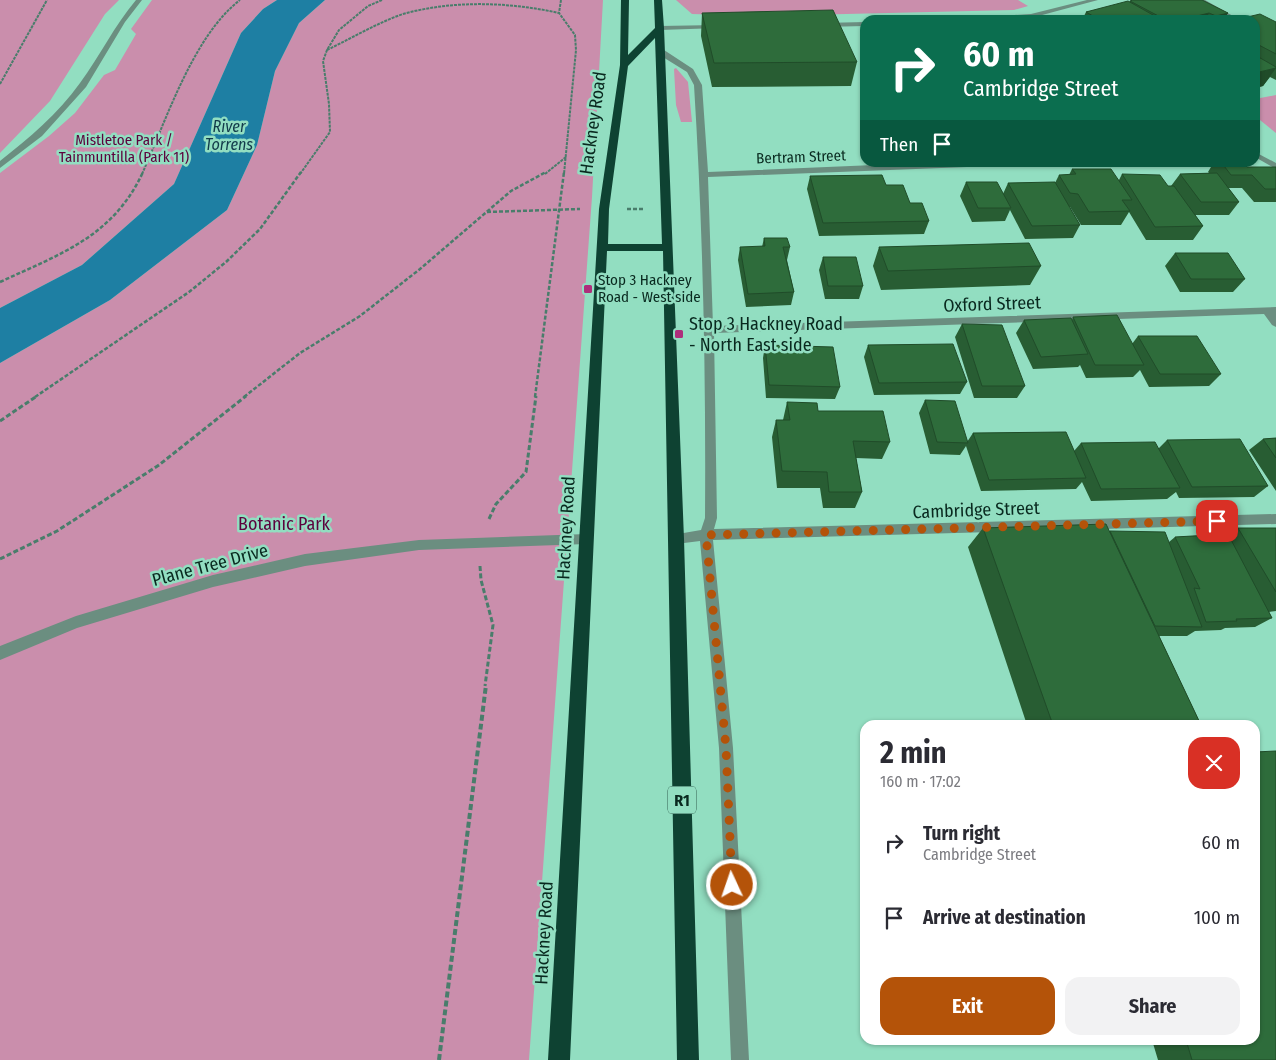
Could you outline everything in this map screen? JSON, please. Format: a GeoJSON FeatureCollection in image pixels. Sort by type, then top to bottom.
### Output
{"type":"FeatureCollection","features":[{"type":"Feature","properties":{"kind":"highway","name":"Hackney Road"},"geometry":{"type":"LineString","coordinates":[[559,1060],[604,247],[604,209],[624,65],[625,0]]}},
{"type":"Feature","properties":{"kind":"highway","name":"R1"},"geometry":{"type":"LineString","coordinates":[[658,0],[668,248],[688,1060]]}},
{"type":"Feature","properties":{"kind":"highway"},"geometry":{"type":"LineString","coordinates":[[624,65],[660,28]]}},
{"type":"Feature","properties":{"kind":"highway"},"geometry":{"type":"LineString","coordinates":[[604,247],[668,248]]}},
{"type":"Feature","properties":{"kind":"street"},"geometry":{"type":"LineString","coordinates":[[0,165],[39,134],[83,84],[122,21],[139,0]]}},
{"type":"Feature","properties":{"kind":"street"},"geometry":{"type":"LineString","coordinates":[[1044,15],[1095,0]]}},
{"type":"Feature","properties":{"kind":"street"},"geometry":{"type":"LineString","coordinates":[[1200,0],[1228,15]]}},
{"type":"Feature","properties":{"kind":"street"},"geometry":{"type":"LineString","coordinates":[[814,25],[860,24]]}},
{"type":"Feature","properties":{"kind":"street"},"geometry":{"type":"LineString","coordinates":[[660,28],[727,27]]}},
{"type":"Feature","properties":{"kind":"street"},"geometry":{"type":"LineString","coordinates":[[660,52],[690,71],[698,85],[704,175],[712,426],[711,508],[706,535],[726,748],[740,1060]]}},
{"type":"Feature","properties":{"kind":"street"},"geometry":{"type":"LineString","coordinates":[[1260,157],[1276,166]]}},
{"type":"Feature","properties":{"kind":"street","name":"Bertram Street"},"geometry":{"type":"LineString","coordinates":[[704,175],[897,167]]}},
{"type":"Feature","properties":{"kind":"street"},"geometry":{"type":"LineString","coordinates":[[1271,310],[1276,323]]}},
{"type":"Feature","properties":{"kind":"street","name":"Oxford Street"},"geometry":{"type":"LineString","coordinates":[[709,330],[1271,310]]}},
{"type":"Feature","properties":{"kind":"street","name":"Cambridge Street"},"geometry":{"type":"LineString","coordinates":[[676,540],[706,535],[1276,519]]}},
{"type":"Feature","properties":{"kind":"street","name":"Plane Tree Drive"},"geometry":{"type":"LineString","coordinates":[[0,653],[76,622],[213,581],[305,560],[419,545],[587,539]]}},
{"type":"Feature","properties":{"kind":"path"},"geometry":{"type":"LineString","coordinates":[[0,84],[47,0]]}},
{"type":"Feature","properties":{"kind":"path"},"geometry":{"type":"LineString","coordinates":[[0,282],[59,257],[90,238],[120,211],[144,172],[168,112],[197,55],[216,24],[240,0]]}},
{"type":"Feature","properties":{"kind":"path"},"geometry":{"type":"LineString","coordinates":[[0,421],[189,292],[226,262],[260,229],[330,132],[329,104],[323,62],[327,50],[339,30],[368,6],[382,0]]}},
{"type":"Feature","properties":{"kind":"path"},"geometry":{"type":"LineString","coordinates":[[327,50],[402,14],[434,6],[477,3],[506,4],[532,6],[559,13]]}},
{"type":"Feature","properties":{"kind":"path"},"geometry":{"type":"LineString","coordinates":[[0,559],[57,531],[159,465],[300,353],[360,316],[413,275],[511,191],[544,174],[566,156]]}},
{"type":"Feature","properties":{"kind":"path"},"geometry":{"type":"LineString","coordinates":[[629,208],[642,209]]}},
{"type":"Feature","properties":{"kind":"path"},"geometry":{"type":"LineString","coordinates":[[486,212],[588,209]]}},
{"type":"Feature","properties":{"kind":"green space"},"geometry":{"type":"Polygon","coordinates":[[[0,0],[119,0],[105,14],[50,101],[0,153],[0,0]]]}},
{"type":"Feature","properties":{"kind":"green space","name":"Mistletoe Park / Tainmuntilla (Park 11)"},"geometry":{"type":"Polygon","coordinates":[[[152,0],[277,0],[263,9],[241,33],[174,184],[82,265],[0,308],[0,173],[49,136],[75,113],[104,75],[115,70],[136,34],[131,29],[152,0]]]}},
{"type":"Feature","properties":{"kind":"green space","name":"Botanic Park"},"geometry":{"type":"Polygon","coordinates":[[[325,0],[603,0],[592,197],[529,1060],[0,1060],[0,363],[110,300],[227,210],[257,145],[275,71],[299,23],[325,0]]]}},
{"type":"Feature","properties":{"kind":"green space"},"geometry":{"type":"Polygon","coordinates":[[[676,0],[1018,0],[1028,6],[1014,10],[761,16],[692,14],[676,0]]]}},
{"type":"Feature","properties":{"kind":"green space"},"geometry":{"type":"Polygon","coordinates":[[[676,68],[688,82],[692,122],[681,122],[676,105],[674,69],[676,68]]]}},
{"type":"Feature","properties":{"kind":"green space"},"geometry":{"type":"Polygon","coordinates":[[[1276,95],[1276,133],[1260,120],[1260,98],[1276,95]]]}},
{"type":"Feature","properties":{"kind":"water","name":"River Torrens"},"geometry":{"type":"Polygon","coordinates":[[[277,0],[325,0],[299,23],[275,71],[257,145],[227,210],[110,300],[0,363],[0,308],[82,265],[174,184],[241,33],[263,9],[277,0]]]}},
{"type":"Feature","properties":{"kind":"building"},"geometry":{"type":"Polygon","coordinates":[[[1202,0],[1228,13],[1220,15],[1209,13],[1201,15],[1157,15],[1130,1],[1202,0]]]}},
{"type":"Feature","properties":{"kind":"building"},"geometry":{"type":"Polygon","coordinates":[[[1128,1],[1153,15],[1091,15],[1086,12],[1128,1]]]}},
{"type":"Feature","properties":{"kind":"building"},"geometry":{"type":"Polygon","coordinates":[[[833,10],[857,62],[714,63],[702,13],[833,10]]]}},
{"type":"Feature","properties":{"kind":"building"},"geometry":{"type":"Polygon","coordinates":[[[1260,14],[1276,22],[1276,54],[1260,46],[1260,15],[1256,15],[1260,14]]]}},
{"type":"Feature","properties":{"kind":"building"},"geometry":{"type":"Polygon","coordinates":[[[1260,58],[1276,67],[1260,72],[1260,58]]]}},
{"type":"Feature","properties":{"kind":"building"},"geometry":{"type":"Polygon","coordinates":[[[1225,167],[1276,167],[1276,189],[1265,189],[1252,175],[1231,175],[1225,167]]]}},
{"type":"Feature","properties":{"kind":"building"},"geometry":{"type":"Polygon","coordinates":[[[1072,169],[1111,169],[1132,200],[1122,200],[1130,211],[1089,212],[1078,194],[1070,193],[1059,175],[1076,174],[1072,169]]]}},
{"type":"Feature","properties":{"kind":"building"},"geometry":{"type":"Polygon","coordinates":[[[1217,173],[1239,202],[1201,202],[1180,174],[1217,173]]]}},
{"type":"Feature","properties":{"kind":"building"},"geometry":{"type":"Polygon","coordinates":[[[1122,174],[1160,175],[1168,186],[1174,186],[1203,226],[1155,227],[1122,174]]]}},
{"type":"Feature","properties":{"kind":"building"},"geometry":{"type":"Polygon","coordinates":[[[882,175],[886,185],[903,185],[910,203],[922,203],[929,221],[823,223],[810,176],[882,175]]]}},
{"type":"Feature","properties":{"kind":"building"},"geometry":{"type":"Polygon","coordinates":[[[966,182],[997,182],[1011,208],[978,208],[966,182]]]}},
{"type":"Feature","properties":{"kind":"building"},"geometry":{"type":"Polygon","coordinates":[[[1055,182],[1080,225],[1032,226],[1008,183],[1055,182]]]}},
{"type":"Feature","properties":{"kind":"building"},"geometry":{"type":"Polygon","coordinates":[[[764,238],[787,238],[790,247],[783,247],[794,292],[748,294],[740,247],[765,246],[764,238]]]}},
{"type":"Feature","properties":{"kind":"building"},"geometry":{"type":"Polygon","coordinates":[[[1029,243],[1041,266],[888,271],[879,247],[1029,243]]]}},
{"type":"Feature","properties":{"kind":"building"},"geometry":{"type":"Polygon","coordinates":[[[1175,253],[1228,253],[1245,279],[1191,279],[1175,253]]]}},
{"type":"Feature","properties":{"kind":"building"},"geometry":{"type":"Polygon","coordinates":[[[823,257],[856,257],[863,286],[828,286],[823,257]]]}},
{"type":"Feature","properties":{"kind":"building"},"geometry":{"type":"Polygon","coordinates":[[[1117,315],[1144,365],[1095,365],[1073,317],[1117,315]]]}},
{"type":"Feature","properties":{"kind":"building"},"geometry":{"type":"Polygon","coordinates":[[[1071,318],[1088,354],[1041,357],[1024,320],[1071,318]]]}},
{"type":"Feature","properties":{"kind":"building"},"geometry":{"type":"Polygon","coordinates":[[[962,324],[1002,325],[1025,386],[982,386],[962,324]]]}},
{"type":"Feature","properties":{"kind":"building"},"geometry":{"type":"Polygon","coordinates":[[[1138,336],[1197,336],[1221,374],[1160,374],[1138,336]]]}},
{"type":"Feature","properties":{"kind":"building"},"geometry":{"type":"Polygon","coordinates":[[[953,344],[967,382],[879,383],[868,345],[953,344]]]}},
{"type":"Feature","properties":{"kind":"building"},"geometry":{"type":"Polygon","coordinates":[[[765,345],[833,347],[840,387],[769,385],[765,345]]]}},
{"type":"Feature","properties":{"kind":"building"},"geometry":{"type":"Polygon","coordinates":[[[925,400],[955,401],[968,443],[937,442],[925,400]]]}},
{"type":"Feature","properties":{"kind":"building"},"geometry":{"type":"Polygon","coordinates":[[[787,402],[817,403],[818,411],[883,411],[890,442],[853,441],[862,492],[829,492],[827,472],[782,471],[776,420],[790,420],[787,402]]]}},
{"type":"Feature","properties":{"kind":"building"},"geometry":{"type":"Polygon","coordinates":[[[1066,432],[1086,478],[989,480],[973,433],[1066,432]]]}},
{"type":"Feature","properties":{"kind":"building"},"geometry":{"type":"Polygon","coordinates":[[[1276,438],[1276,458],[1263,439],[1276,438]]]}},
{"type":"Feature","properties":{"kind":"building"},"geometry":{"type":"Polygon","coordinates":[[[1240,439],[1268,486],[1192,487],[1167,440],[1240,439]]]}},
{"type":"Feature","properties":{"kind":"building"},"geometry":{"type":"Polygon","coordinates":[[[1155,442],[1180,488],[1101,489],[1081,443],[1155,442]]]}},
{"type":"Feature","properties":{"kind":"building"},"geometry":{"type":"Polygon","coordinates":[[[1106,524],[1199,720],[1051,720],[983,528],[1106,524]]]}},
{"type":"Feature","properties":{"kind":"building"},"geometry":{"type":"Polygon","coordinates":[[[1238,528],[1276,528],[1276,592],[1238,528]]]}},
{"type":"Feature","properties":{"kind":"building"},"geometry":{"type":"Polygon","coordinates":[[[1110,531],[1165,532],[1202,627],[1155,626],[1110,531]]]}},
{"type":"Feature","properties":{"kind":"building"},"geometry":{"type":"Polygon","coordinates":[[[1228,534],[1272,618],[1206,622],[1194,588],[1200,589],[1175,537],[1228,534]]]}},
{"type":"Feature","properties":{"kind":"building"},"geometry":{"type":"Polygon","coordinates":[[[1276,751],[1276,1060],[1192,1060],[1188,1045],[1260,1045],[1260,752],[1276,751]]]}},
{"type":"Feature","properties":{"kind":"place","name":"Stop 3 Hackney Road - West side"},"geometry":{"type":"Point","coordinates":[588,289]}},
{"type":"Feature","properties":{"kind":"place","name":"Stop 3 Hackney Road - North East side"},"geometry":{"type":"Point","coordinates":[679,334]}},
{"type":"Feature","properties":{"kind":"route"},"geometry":{"type":"LineString","coordinates":[[732,885],[726,748],[706,535],[1217,521]]}}]}
